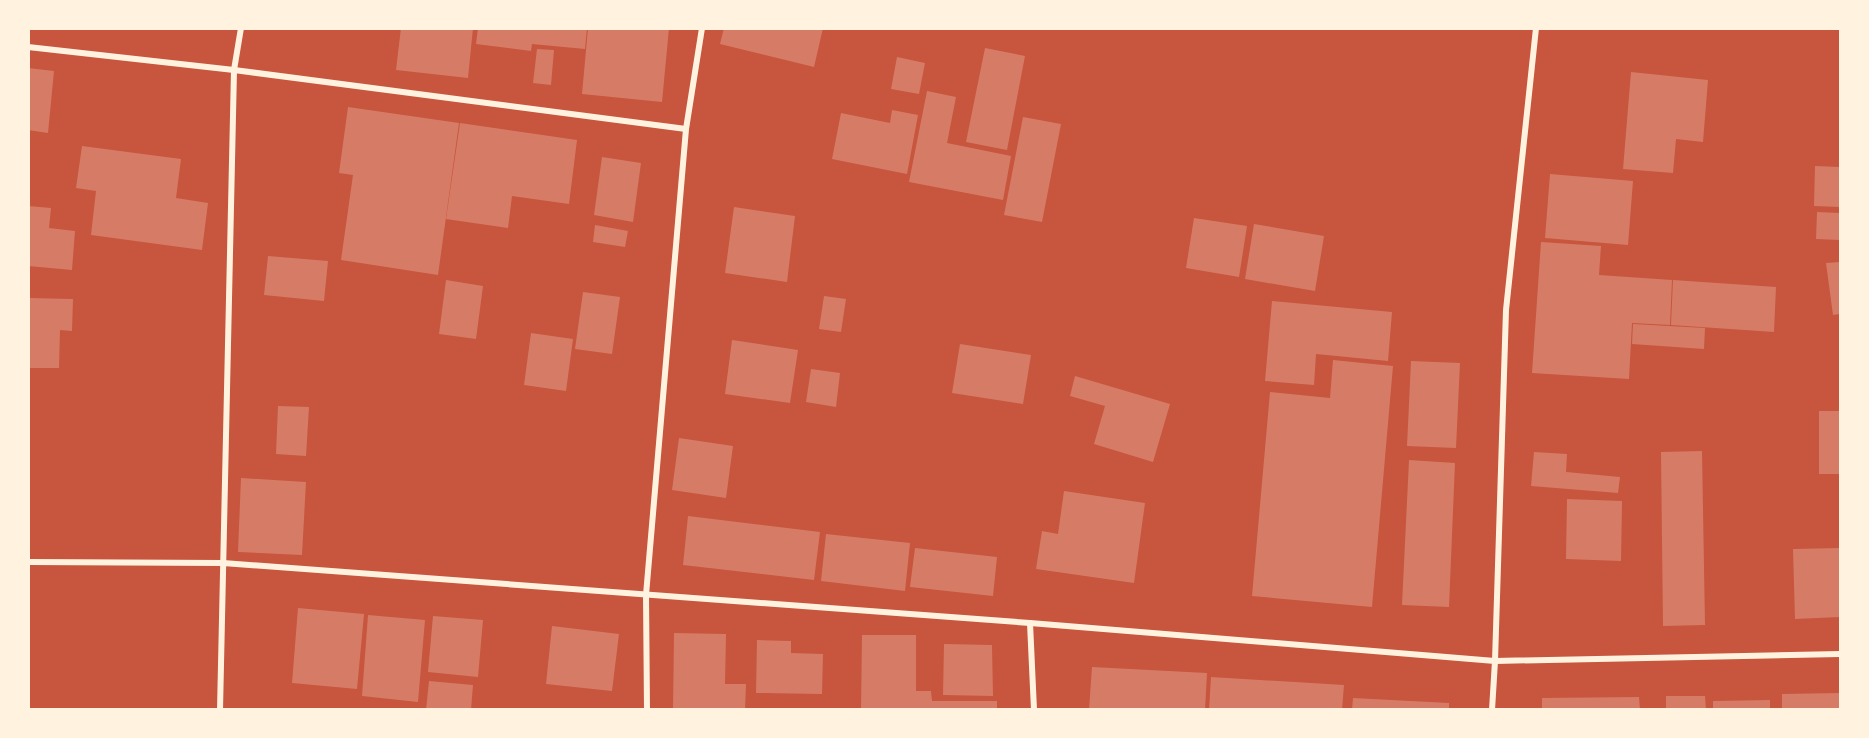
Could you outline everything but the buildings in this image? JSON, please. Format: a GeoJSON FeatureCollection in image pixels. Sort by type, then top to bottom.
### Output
{"type":"FeatureCollection","features":[{"type":"Feature","properties":{"kind":"street"},"geometry":{"type":"LineString","coordinates":[[220,710],[234,70],[241,28]]}},
{"type":"Feature","properties":{"kind":"street"},"geometry":{"type":"LineString","coordinates":[[647,710],[646,595],[686,129],[702,28]]}},
{"type":"Feature","properties":{"kind":"street"},"geometry":{"type":"LineString","coordinates":[[1492,710],[1506,310],[1536,28]]}},
{"type":"Feature","properties":{"kind":"street"},"geometry":{"type":"LineString","coordinates":[[28,47],[234,70],[686,129]]}},
{"type":"Feature","properties":{"kind":"street"},"geometry":{"type":"LineString","coordinates":[[28,562],[223,563],[1030,623],[1495,661],[1840,654]]}},
{"type":"Feature","properties":{"kind":"street"},"geometry":{"type":"LineString","coordinates":[[1030,623],[1034,710]]}}]}
